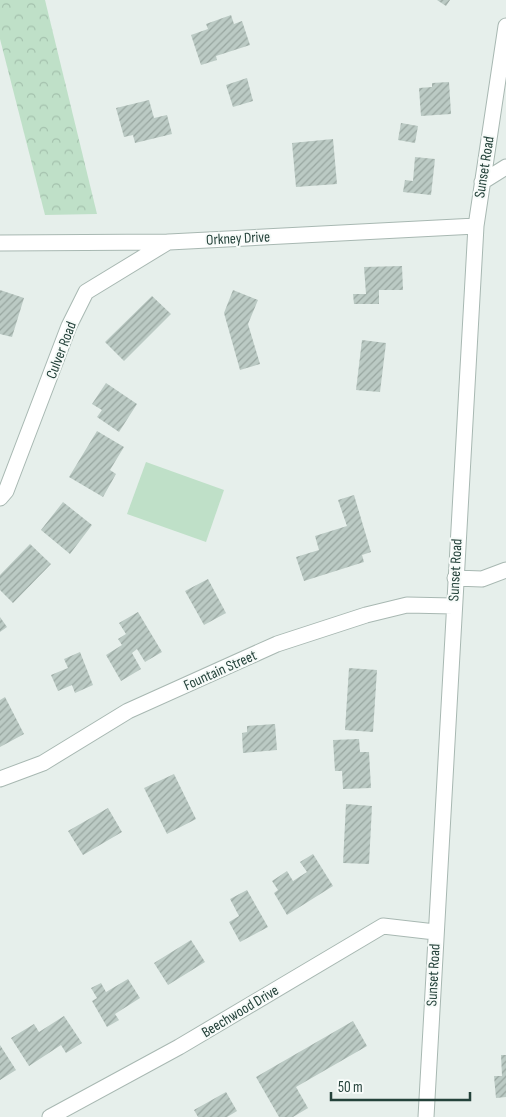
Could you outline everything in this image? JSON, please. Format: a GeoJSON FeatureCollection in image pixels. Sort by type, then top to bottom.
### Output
{"type":"FeatureCollection","features":[{"type":"Feature","properties":{"kind":"street","name":"Sunset Road"},"geometry":{"type":"LineString","coordinates":[[426,1117],[476,226],[506,26]]}},
{"type":"Feature","properties":{"kind":"street"},"geometry":{"type":"LineString","coordinates":[[482,182],[506,167]]}},
{"type":"Feature","properties":{"kind":"street","name":"Orkney Drive"},"geometry":{"type":"LineString","coordinates":[[0,244],[169,242],[476,226]]}},
{"type":"Feature","properties":{"kind":"street","name":"Culver Road"},"geometry":{"type":"LineString","coordinates":[[0,498],[6,491],[69,326],[86,292],[169,242]]}},
{"type":"Feature","properties":{"kind":"street"},"geometry":{"type":"LineString","coordinates":[[455,578],[482,579],[506,570]]}},
{"type":"Feature","properties":{"kind":"street","name":"Fountain Street"},"geometry":{"type":"LineString","coordinates":[[0,778],[43,763],[128,711],[277,644],[366,615],[407,605],[454,606]]}},
{"type":"Feature","properties":{"kind":"street","name":"Beechwood Drive"},"geometry":{"type":"LineString","coordinates":[[50,1117],[179,1047],[383,926],[435,932]]}},
{"type":"Feature","properties":{"kind":"green space"},"geometry":{"type":"Polygon","coordinates":[[[0,0],[45,0],[97,214],[45,215],[0,39],[0,0]]]}},
{"type":"Feature","properties":{"kind":"green space"},"geometry":{"type":"Polygon","coordinates":[[[146,462],[224,490],[206,542],[127,514],[146,462]]]}},
{"type":"Feature","properties":{"kind":"building"},"geometry":{"type":"Polygon","coordinates":[[[437,0],[450,0],[446,6],[437,0]]]}},
{"type":"Feature","properties":{"kind":"building"},"geometry":{"type":"Polygon","coordinates":[[[231,15],[234,24],[242,21],[250,45],[216,56],[217,60],[201,65],[191,35],[208,29],[206,24],[231,15]]]}},
{"type":"Feature","properties":{"kind":"building"},"geometry":{"type":"Polygon","coordinates":[[[247,78],[253,101],[233,107],[226,85],[247,78]]]}},
{"type":"Feature","properties":{"kind":"building"},"geometry":{"type":"Polygon","coordinates":[[[449,82],[451,114],[421,116],[419,88],[432,87],[432,83],[449,82]]]}},
{"type":"Feature","properties":{"kind":"building"},"geometry":{"type":"Polygon","coordinates":[[[149,100],[154,118],[167,115],[172,134],[135,143],[133,135],[124,137],[116,108],[149,100]]]}},
{"type":"Feature","properties":{"kind":"building"},"geometry":{"type":"Polygon","coordinates":[[[401,123],[418,126],[415,143],[398,140],[401,123]]]}},
{"type":"Feature","properties":{"kind":"building"},"geometry":{"type":"Polygon","coordinates":[[[333,139],[337,184],[296,187],[292,143],[333,139]]]}},
{"type":"Feature","properties":{"kind":"building"},"geometry":{"type":"Polygon","coordinates":[[[415,157],[435,159],[431,195],[403,192],[405,180],[413,181],[415,157]]]}},
{"type":"Feature","properties":{"kind":"building"},"geometry":{"type":"Polygon","coordinates":[[[402,266],[403,290],[379,290],[379,304],[354,304],[353,294],[366,294],[364,267],[402,266]]]}},
{"type":"Feature","properties":{"kind":"building"},"geometry":{"type":"Polygon","coordinates":[[[0,290],[24,298],[12,337],[0,334],[0,290]]]}},
{"type":"Feature","properties":{"kind":"building"},"geometry":{"type":"Polygon","coordinates":[[[233,290],[258,300],[248,324],[260,364],[240,370],[224,313],[233,290]]]}},
{"type":"Feature","properties":{"kind":"building"},"geometry":{"type":"Polygon","coordinates":[[[152,296],[171,314],[124,361],[105,342],[152,296]]]}},
{"type":"Feature","properties":{"kind":"building"},"geometry":{"type":"Polygon","coordinates":[[[362,340],[386,343],[380,392],[356,390],[362,340]]]}},
{"type":"Feature","properties":{"kind":"building"},"geometry":{"type":"Polygon","coordinates":[[[106,383],[137,404],[119,432],[97,417],[102,410],[92,404],[106,383]]]}},
{"type":"Feature","properties":{"kind":"building"},"geometry":{"type":"Polygon","coordinates":[[[97,431],[124,447],[110,470],[116,474],[103,497],[69,477],[97,431]]]}},
{"type":"Feature","properties":{"kind":"building"},"geometry":{"type":"Polygon","coordinates":[[[354,495],[371,552],[362,555],[364,562],[304,581],[296,557],[319,550],[315,536],[347,526],[338,500],[354,495]]]}},
{"type":"Feature","properties":{"kind":"building"},"geometry":{"type":"Polygon","coordinates":[[[63,502],[92,525],[70,554],[41,530],[63,502]]]}},
{"type":"Feature","properties":{"kind":"building"},"geometry":{"type":"Polygon","coordinates":[[[30,544],[51,564],[13,603],[0,590],[0,575],[30,544]]]}},
{"type":"Feature","properties":{"kind":"building"},"geometry":{"type":"Polygon","coordinates":[[[208,579],[226,613],[204,625],[185,591],[208,579]]]}},
{"type":"Feature","properties":{"kind":"building"},"geometry":{"type":"Polygon","coordinates":[[[138,612],[162,652],[145,662],[137,649],[132,653],[141,669],[121,681],[106,655],[122,645],[118,639],[126,634],[119,623],[138,612]]]}},
{"type":"Feature","properties":{"kind":"building"},"geometry":{"type":"Polygon","coordinates":[[[0,617],[7,627],[0,632],[0,617]]]}},
{"type":"Feature","properties":{"kind":"building"},"geometry":{"type":"Polygon","coordinates":[[[80,652],[93,685],[75,693],[72,685],[58,691],[51,675],[68,668],[64,659],[80,652]]]}},
{"type":"Feature","properties":{"kind":"building"},"geometry":{"type":"Polygon","coordinates":[[[349,668],[377,670],[373,732],[345,730],[349,668]]]}},
{"type":"Feature","properties":{"kind":"building"},"geometry":{"type":"Polygon","coordinates":[[[5,697],[24,734],[0,747],[0,700],[5,697]]]}},
{"type":"Feature","properties":{"kind":"building"},"geometry":{"type":"Polygon","coordinates":[[[275,724],[277,750],[243,753],[242,733],[247,732],[247,726],[275,724]]]}},
{"type":"Feature","properties":{"kind":"building"},"geometry":{"type":"Polygon","coordinates":[[[359,739],[360,752],[369,752],[371,788],[343,789],[342,771],[335,771],[333,740],[359,739]]]}},
{"type":"Feature","properties":{"kind":"building"},"geometry":{"type":"Polygon","coordinates":[[[174,774],[196,819],[167,834],[144,788],[174,774]]]}},
{"type":"Feature","properties":{"kind":"building"},"geometry":{"type":"Polygon","coordinates":[[[346,804],[372,806],[369,864],[343,863],[346,804]]]}},
{"type":"Feature","properties":{"kind":"building"},"geometry":{"type":"Polygon","coordinates":[[[108,808],[122,832],[83,855],[68,831],[108,808]]]}},
{"type":"Feature","properties":{"kind":"building"},"geometry":{"type":"Polygon","coordinates":[[[313,854],[333,886],[287,915],[274,893],[278,890],[272,881],[287,871],[293,881],[307,872],[300,862],[313,854]]]}},
{"type":"Feature","properties":{"kind":"building"},"geometry":{"type":"Polygon","coordinates":[[[247,890],[268,927],[240,942],[229,922],[239,916],[230,899],[247,890]]]}},
{"type":"Feature","properties":{"kind":"building"},"geometry":{"type":"Polygon","coordinates":[[[191,940],[205,962],[168,985],[154,963],[191,940]]]}},
{"type":"Feature","properties":{"kind":"building"},"geometry":{"type":"Polygon","coordinates":[[[128,979],[140,998],[115,1014],[119,1020],[107,1027],[92,1001],[97,998],[91,988],[101,983],[106,992],[128,979]]]}},
{"type":"Feature","properties":{"kind":"building"},"geometry":{"type":"Polygon","coordinates":[[[64,1016],[82,1043],[66,1053],[61,1045],[29,1066],[11,1038],[34,1024],[39,1032],[64,1016]]]}},
{"type":"Feature","properties":{"kind":"building"},"geometry":{"type":"Polygon","coordinates":[[[353,1021],[367,1046],[296,1087],[308,1108],[293,1117],[279,1117],[256,1077],[353,1021]]]}},
{"type":"Feature","properties":{"kind":"building"},"geometry":{"type":"Polygon","coordinates":[[[0,1045],[16,1070],[0,1080],[0,1045]]]}},
{"type":"Feature","properties":{"kind":"building"},"geometry":{"type":"Polygon","coordinates":[[[501,1055],[506,1055],[506,1097],[496,1098],[494,1076],[502,1076],[501,1055]]]}},
{"type":"Feature","properties":{"kind":"building"},"geometry":{"type":"Polygon","coordinates":[[[226,1092],[237,1111],[227,1117],[198,1117],[194,1110],[226,1092]]]}}]}
